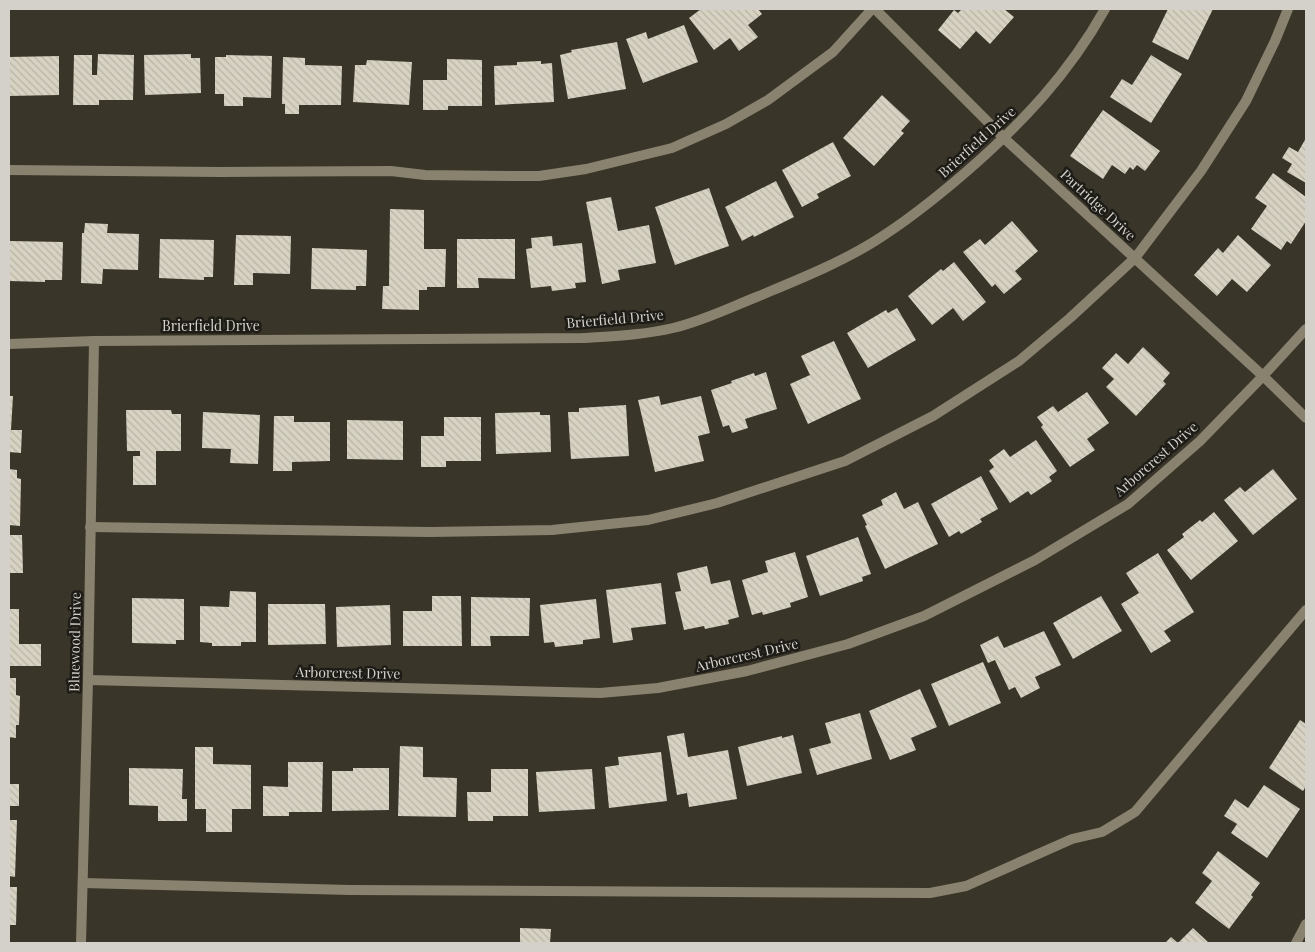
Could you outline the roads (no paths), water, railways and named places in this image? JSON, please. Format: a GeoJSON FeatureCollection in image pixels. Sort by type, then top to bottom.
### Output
{"type":"FeatureCollection","features":[{"type":"Feature","properties":{"kind":"street","name":"Partridge Drive"},"geometry":{"type":"LineString","coordinates":[[873,9],[1005,138],[1306,418]]}},
{"type":"Feature","properties":{"kind":"street"},"geometry":{"type":"LineString","coordinates":[[9,170],[391,171],[425,175],[539,176],[586,169],[672,148],[726,124],[768,100],[833,52],[873,9]]}},
{"type":"Feature","properties":{"kind":"street","name":"Brierfield Drive"},"geometry":{"type":"LineString","coordinates":[[9,344],[94,340],[583,338],[673,328],[786,285],[875,242],[940,195],[1005,138],[1039,103],[1070,64],[1105,9]]}},
{"type":"Feature","properties":{"kind":"street"},"geometry":{"type":"LineString","coordinates":[[90,527],[419,532],[552,530],[648,520],[708,505],[845,461],[933,416],[1019,361],[1070,318],[1135,258],[1201,172],[1246,101],[1288,9]]}},
{"type":"Feature","properties":{"kind":"street","name":"Arborcrest Drive"},"geometry":{"type":"LineString","coordinates":[[88,680],[600,693],[658,688],[747,671],[848,644],[924,616],[1035,560],[1128,504],[1200,440],[1306,329]]}},
{"type":"Feature","properties":{"kind":"street","name":"Bluewood Drive"},"geometry":{"type":"LineString","coordinates":[[81,943],[94,340]]}},
{"type":"Feature","properties":{"kind":"street"},"geometry":{"type":"LineString","coordinates":[[83,883],[350,890],[930,893],[966,886],[1072,839],[1102,832],[1135,812],[1306,610]]}},
{"type":"Feature","properties":{"kind":"street"},"geometry":{"type":"LineString","coordinates":[[1296,943],[1306,924]]}}]}
